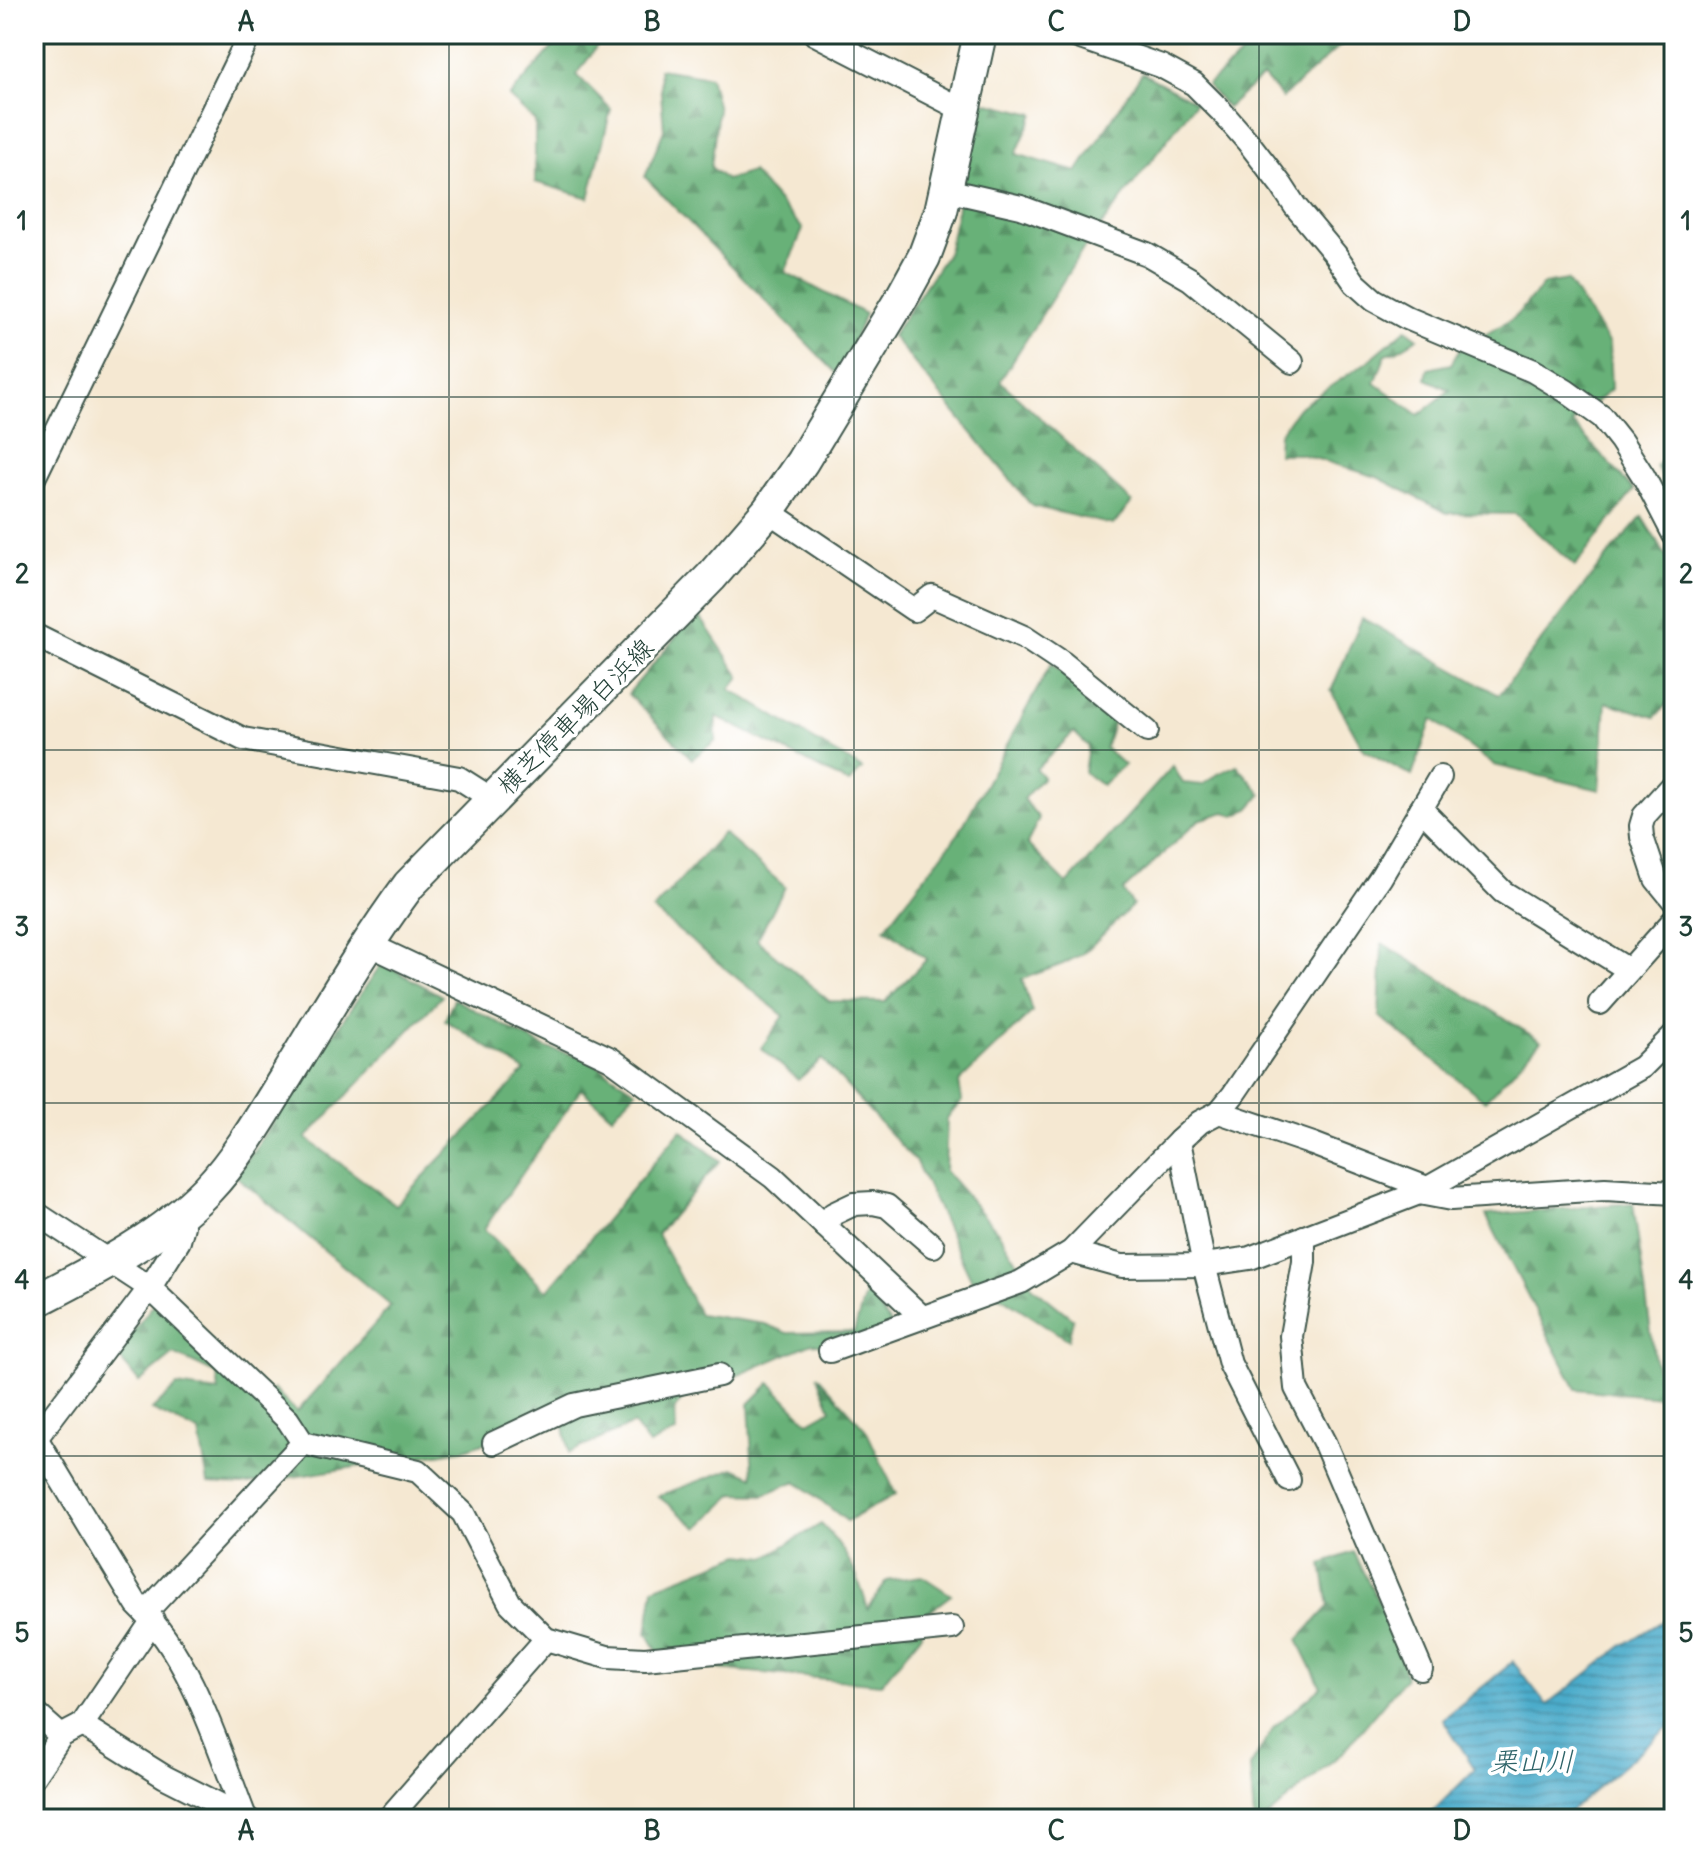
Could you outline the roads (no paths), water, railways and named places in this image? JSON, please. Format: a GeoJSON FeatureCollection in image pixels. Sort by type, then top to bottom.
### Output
{"type":"FeatureCollection","features":[{"type":"Feature","properties":{"kind":"main road","name":"横芝停車場白浜線"},"geometry":{"type":"LineString","coordinates":[[34,1302],[111,1262],[182,1213],[209,1188],[251,1134],[368,944],[409,885],[711,577],[768,511],[802,462],[924,257],[941,211],[980,34]]}},
{"type":"Feature","properties":{"kind":"street"},"geometry":{"type":"LineString","coordinates":[[34,478],[250,34]]}},
{"type":"Feature","properties":{"kind":"street"},"geometry":{"type":"LineString","coordinates":[[815,34],[963,110]]}},
{"type":"Feature","properties":{"kind":"street"},"geometry":{"type":"LineString","coordinates":[[1069,34],[1161,66],[1194,84],[1248,142],[1355,283],[1374,300],[1407,318],[1533,371],[1602,417],[1644,477],[1674,535]]}},
{"type":"Feature","properties":{"kind":"street"},"geometry":{"type":"LineString","coordinates":[[946,190],[1021,207],[1147,254],[1190,279],[1292,362]]}},
{"type":"Feature","properties":{"kind":"street"},"geometry":{"type":"LineString","coordinates":[[768,511],[914,610],[932,596],[1024,637],[1063,663],[1147,731]]}},
{"type":"Feature","properties":{"kind":"street"},"geometry":{"type":"LineString","coordinates":[[34,635],[243,739],[459,778],[492,799]]}},
{"type":"Feature","properties":{"kind":"street"},"geometry":{"type":"LineString","coordinates":[[830,1351],[1021,1282],[1071,1252],[1179,1141],[1200,1122],[1219,1112],[1233,1095],[1381,877],[1440,777]]}},
{"type":"Feature","properties":{"kind":"street"},"geometry":{"type":"LineString","coordinates":[[1674,783],[1644,816],[1641,826],[1656,879],[1674,901]]}},
{"type":"Feature","properties":{"kind":"street"},"geometry":{"type":"LineString","coordinates":[[1421,809],[1503,892],[1629,970]]}},
{"type":"Feature","properties":{"kind":"street"},"geometry":{"type":"LineString","coordinates":[[1600,1003],[1674,920]]}},
{"type":"Feature","properties":{"kind":"street"},"geometry":{"type":"LineString","coordinates":[[368,944],[611,1059],[773,1177],[922,1317]]}},
{"type":"Feature","properties":{"kind":"street"},"geometry":{"type":"LineString","coordinates":[[1071,1252],[1122,1266],[1204,1265],[1250,1258],[1423,1190],[1642,1067],[1674,1035]]}},
{"type":"Feature","properties":{"kind":"street"},"geometry":{"type":"LineString","coordinates":[[1219,1112],[1313,1144],[1451,1199],[1605,1189],[1674,1193]]}},
{"type":"Feature","properties":{"kind":"street"},"geometry":{"type":"LineString","coordinates":[[1179,1141],[1204,1265],[1230,1364],[1289,1480]]}},
{"type":"Feature","properties":{"kind":"street"},"geometry":{"type":"LineString","coordinates":[[825,1226],[833,1214],[854,1204],[873,1203],[887,1206],[933,1246]]}},
{"type":"Feature","properties":{"kind":"street"},"geometry":{"type":"LineString","coordinates":[[34,1212],[150,1288],[288,1420],[303,1443],[418,1471],[463,1513],[510,1603],[546,1639],[607,1657],[645,1659],[952,1628]]}},
{"type":"Feature","properties":{"kind":"street"},"geometry":{"type":"LineString","coordinates":[[182,1213],[179,1241],[150,1288],[35,1440],[137,1605],[149,1616],[182,1662],[246,1818]]}},
{"type":"Feature","properties":{"kind":"street"},"geometry":{"type":"LineString","coordinates":[[1304,1237],[1304,1262],[1291,1336],[1296,1388],[1325,1444],[1421,1669]]}},
{"type":"Feature","properties":{"kind":"street"},"geometry":{"type":"LineString","coordinates":[[494,1443],[574,1405],[719,1375]]}},
{"type":"Feature","properties":{"kind":"street"},"geometry":{"type":"LineString","coordinates":[[34,1776],[61,1736],[82,1725],[149,1616],[303,1443]]}},
{"type":"Feature","properties":{"kind":"street"},"geometry":{"type":"LineString","coordinates":[[388,1819],[546,1639]]}},
{"type":"Feature","properties":{"kind":"street"},"geometry":{"type":"LineString","coordinates":[[34,1712],[61,1736]]}},
{"type":"Feature","properties":{"kind":"street"},"geometry":{"type":"LineString","coordinates":[[82,1725],[165,1777],[246,1818]]}},
{"type":"Feature","properties":{"kind":"water","name":"栗山川"},"geometry":{"type":"Polygon","coordinates":[[[1674,1614],[1674,1722],[1561,1819],[1425,1819],[1475,1769],[1443,1719],[1513,1662],[1547,1705],[1622,1646],[1674,1614]]]}}]}
